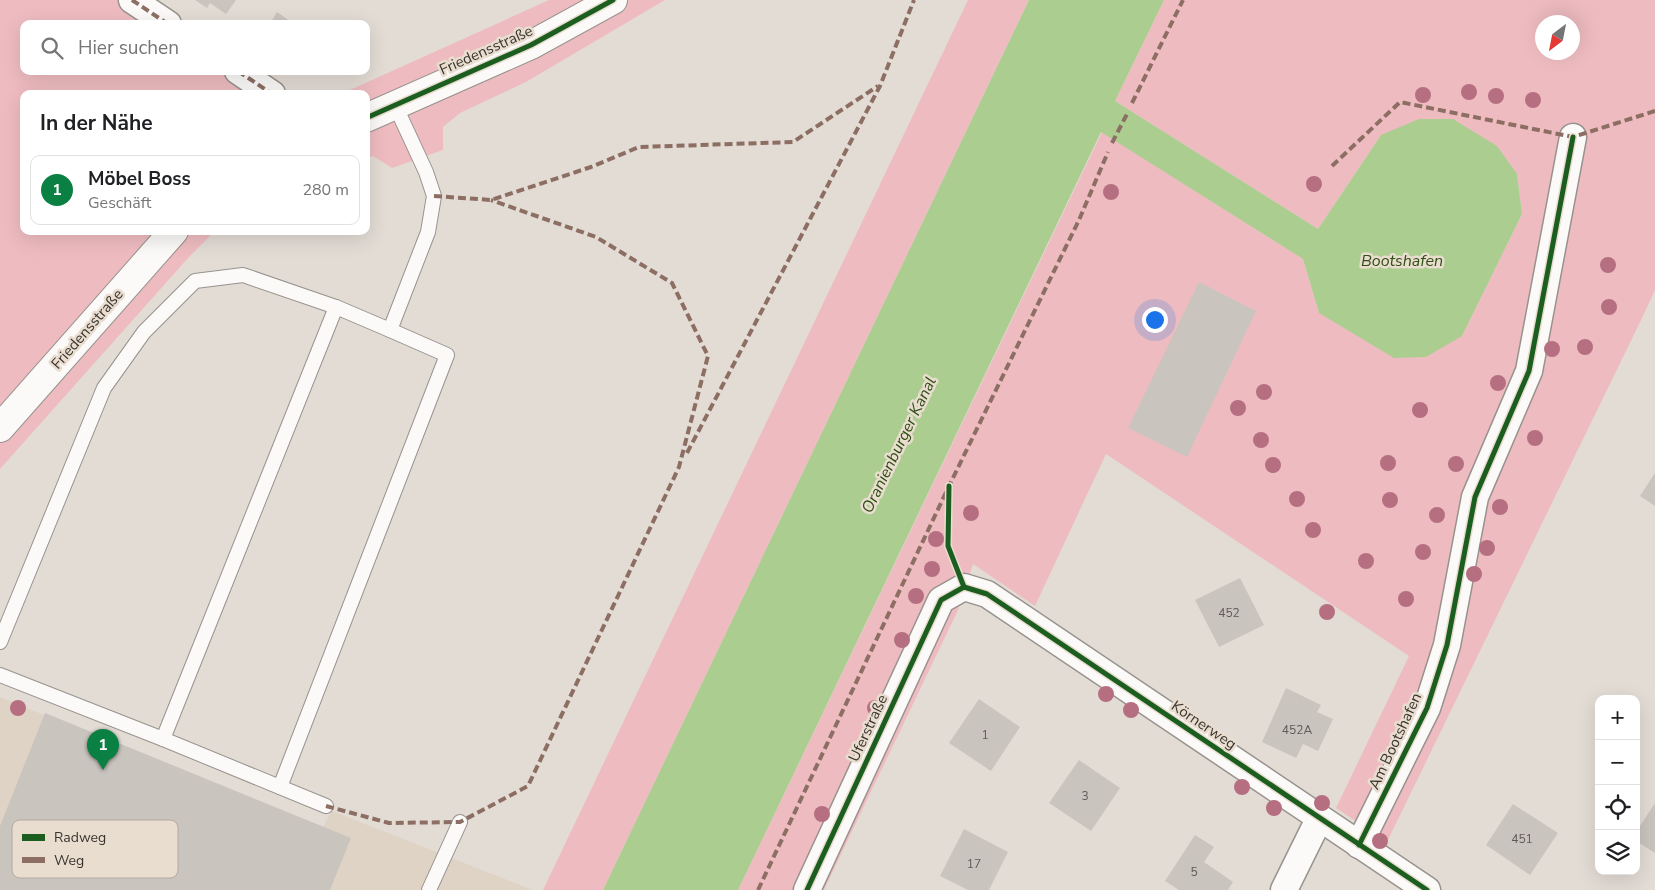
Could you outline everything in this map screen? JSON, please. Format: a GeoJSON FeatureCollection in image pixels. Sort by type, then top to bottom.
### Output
{"type":"FeatureCollection","features":[{"type":"Feature","properties":{"kind":"street"},"geometry":{"type":"LineString","coordinates":[[132,0],[162,20]]}},
{"type":"Feature","properties":{"kind":"street","name":"Friedensstraße"},"geometry":{"type":"LineString","coordinates":[[370,116],[531,44],[612,0]]}},
{"type":"Feature","properties":{"kind":"street"},"geometry":{"type":"LineString","coordinates":[[244,75],[266,90]]}},
{"type":"Feature","properties":{"kind":"street","name":"Am Bootshafen"},"geometry":{"type":"LineString","coordinates":[[1360,844],[1427,708],[1447,645],[1475,497],[1529,371],[1573,137]]}},
{"type":"Feature","properties":{"kind":"street","name":"Friedensstraße"},"geometry":{"type":"LineString","coordinates":[[0,428],[170,235]]}},
{"type":"Feature","properties":{"kind":"street","name":"Körnerweg"},"geometry":{"type":"LineString","coordinates":[[964,587],[987,594],[1427,890]]}},
{"type":"Feature","properties":{"kind":"street","name":"Uferstraße"},"geometry":{"type":"LineString","coordinates":[[807,890],[942,600],[964,587]]}},
{"type":"Feature","properties":{"kind":"street"},"geometry":{"type":"LineString","coordinates":[[1284,890],[1319,819]]}},
{"type":"Feature","properties":{"kind":"lane"},"geometry":{"type":"LineString","coordinates":[[390,330],[428,232],[434,196],[426,172],[395,105]]}},
{"type":"Feature","properties":{"kind":"lane"},"geometry":{"type":"LineString","coordinates":[[0,642],[104,388],[144,332],[195,281],[243,275],[336,307],[447,355],[280,787]]}},
{"type":"Feature","properties":{"kind":"lane"},"geometry":{"type":"LineString","coordinates":[[163,739],[336,307]]}},
{"type":"Feature","properties":{"kind":"lane"},"geometry":{"type":"LineString","coordinates":[[0,675],[326,806]]}},
{"type":"Feature","properties":{"kind":"lane"},"geometry":{"type":"LineString","coordinates":[[429,890],[460,822]]}},
{"type":"Feature","properties":{"kind":"shaded area"},"geometry":{"type":"Polygon","coordinates":[[[0,0],[118,0],[146,20],[20,20],[20,75],[228,75],[251,90],[20,90],[20,235],[211,235],[189,257],[0,469],[0,0]]]}},
{"type":"Feature","properties":{"kind":"shaded area"},"geometry":{"type":"Polygon","coordinates":[[[549,0],[665,0],[526,82],[460,113],[443,127],[443,150],[392,168],[373,156],[370,157],[370,90],[350,90],[549,0]]]}},
{"type":"Feature","properties":{"kind":"shaded area"},"geometry":{"type":"Polygon","coordinates":[[[968,0],[1029,0],[603,890],[543,890],[968,0]]]}},
{"type":"Feature","properties":{"kind":"shaded area"},"geometry":{"type":"Polygon","coordinates":[[[1164,0],[1655,0],[1655,290],[1387,842],[1336,808],[1409,656],[1106,454],[1035,606],[973,564],[958,610],[824,890],[738,890],[1102,132],[1303,259],[1319,313],[1462,336],[1522,214],[1517,174],[1381,135],[1318,229],[1115,101],[1164,0]]]}},
{"type":"Feature","properties":{"kind":"shaded area"},"geometry":{"type":"Polygon","coordinates":[[[0,697],[322,828],[332,811],[533,890],[0,890],[0,697]]]}},
{"type":"Feature","properties":{"kind":"water"},"geometry":{"type":"Polygon","coordinates":[[[1029,0],[1164,0],[1115,101],[1318,229],[1381,135],[1419,119],[1453,119],[1497,146],[1517,174],[1522,214],[1462,336],[1426,357],[1394,358],[1319,313],[1303,259],[1101,132],[738,890],[603,890],[1029,0]]]}},
{"type":"Feature","properties":{"kind":"building"},"geometry":{"type":"Polygon","coordinates":[[[195,0],[236,0],[226,14],[210,3],[207,8],[195,0]]]}},
{"type":"Feature","properties":{"kind":"building"},"geometry":{"type":"Polygon","coordinates":[[[277,12],[288,20],[272,20],[277,12]]]}},
{"type":"Feature","properties":{"kind":"building"},"geometry":{"type":"Polygon","coordinates":[[[1199,282],[1256,311],[1187,457],[1128,428],[1199,282]]]}},
{"type":"Feature","properties":{"kind":"building"},"geometry":{"type":"Polygon","coordinates":[[[1655,473],[1655,506],[1640,496],[1655,473]]]}},
{"type":"Feature","properties":{"kind":"building"},"geometry":{"type":"Polygon","coordinates":[[[1240,578],[1264,625],[1219,647],[1195,600],[1240,578]]]}},
{"type":"Feature","properties":{"kind":"building"},"geometry":{"type":"Polygon","coordinates":[[[1286,688],[1321,705],[1317,712],[1333,719],[1318,751],[1303,744],[1296,758],[1262,742],[1286,688]]]}},
{"type":"Feature","properties":{"kind":"building"},"geometry":{"type":"Polygon","coordinates":[[[979,699],[1020,727],[991,771],[949,743],[979,699]]]}},
{"type":"Feature","properties":{"kind":"building"},"geometry":{"type":"Polygon","coordinates":[[[45,713],[351,838],[330,890],[0,890],[0,826],[45,713]]]}},
{"type":"Feature","properties":{"kind":"building"},"geometry":{"type":"Polygon","coordinates":[[[1079,760],[1120,788],[1091,831],[1049,803],[1079,760]]]}},
{"type":"Feature","properties":{"kind":"building"},"geometry":{"type":"Polygon","coordinates":[[[1655,803],[1655,853],[1640,844],[1640,826],[1655,803]]]}},
{"type":"Feature","properties":{"kind":"building"},"geometry":{"type":"Polygon","coordinates":[[[1513,804],[1558,833],[1530,875],[1486,845],[1513,804]]]}},
{"type":"Feature","properties":{"kind":"building"},"geometry":{"type":"Polygon","coordinates":[[[964,829],[1008,852],[989,890],[968,890],[940,876],[964,829]]]}},
{"type":"Feature","properties":{"kind":"building"},"geometry":{"type":"Polygon","coordinates":[[[1195,835],[1214,847],[1204,862],[1233,882],[1228,890],[1179,890],[1165,881],[1195,835]]]}},
{"type":"Feature","properties":{"kind":"marked path"},"geometry":{"type":"LineString","coordinates":[[132,0],[162,20]]}},
{"type":"Feature","properties":{"kind":"marked path"},"geometry":{"type":"LineString","coordinates":[[687,453],[880,86],[914,0]]}},
{"type":"Feature","properties":{"kind":"marked path"},"geometry":{"type":"LineString","coordinates":[[1132,103],[1183,0]]}},
{"type":"Feature","properties":{"kind":"marked path"},"geometry":{"type":"LineString","coordinates":[[244,75],[266,90]]}},
{"type":"Feature","properties":{"kind":"marked path"},"geometry":{"type":"LineString","coordinates":[[434,196],[491,200],[591,167],[639,147],[793,142],[878,86]]}},
{"type":"Feature","properties":{"kind":"marked path"},"geometry":{"type":"LineString","coordinates":[[1332,166],[1400,102],[1573,137],[1655,111]]}},
{"type":"Feature","properties":{"kind":"marked path"},"geometry":{"type":"LineString","coordinates":[[1112,143],[1127,114]]}},
{"type":"Feature","properties":{"kind":"marked path"},"geometry":{"type":"LineString","coordinates":[[758,890],[949,486],[1079,220],[1108,152]]}},
{"type":"Feature","properties":{"kind":"marked path"},"geometry":{"type":"LineString","coordinates":[[326,806],[389,823],[460,822],[528,786],[679,467],[708,356],[672,283],[596,237],[491,200]]}},
{"type":"Feature","properties":{"kind":"cycle path"},"geometry":{"type":"LineString","coordinates":[[370,116],[531,45],[613,0]]}},
{"type":"Feature","properties":{"kind":"cycle path"},"geometry":{"type":"LineString","coordinates":[[1359,845],[1427,708],[1447,645],[1475,497],[1529,371],[1573,137]]}},
{"type":"Feature","properties":{"kind":"cycle path"},"geometry":{"type":"LineString","coordinates":[[949,486],[948,546],[964,587]]}},
{"type":"Feature","properties":{"kind":"cycle path"},"geometry":{"type":"LineString","coordinates":[[964,587],[987,594],[1427,890]]}},
{"type":"Feature","properties":{"kind":"cycle path"},"geometry":{"type":"LineString","coordinates":[[807,890],[941,600],[964,587]]}},
{"type":"Feature","properties":{"kind":"place","name":"Möbel Boss"},"geometry":{"type":"Point","coordinates":[103,770]}},
{"type":"Feature","properties":{"kind":"water label","name":"Bootshafen"},"geometry":{"type":"Point","coordinates":[1402,261]}},
{"type":"Feature","properties":{"kind":"water label","name":"Oranienburger Kanal"},"geometry":{"type":"Point","coordinates":[899,445]}}]}
